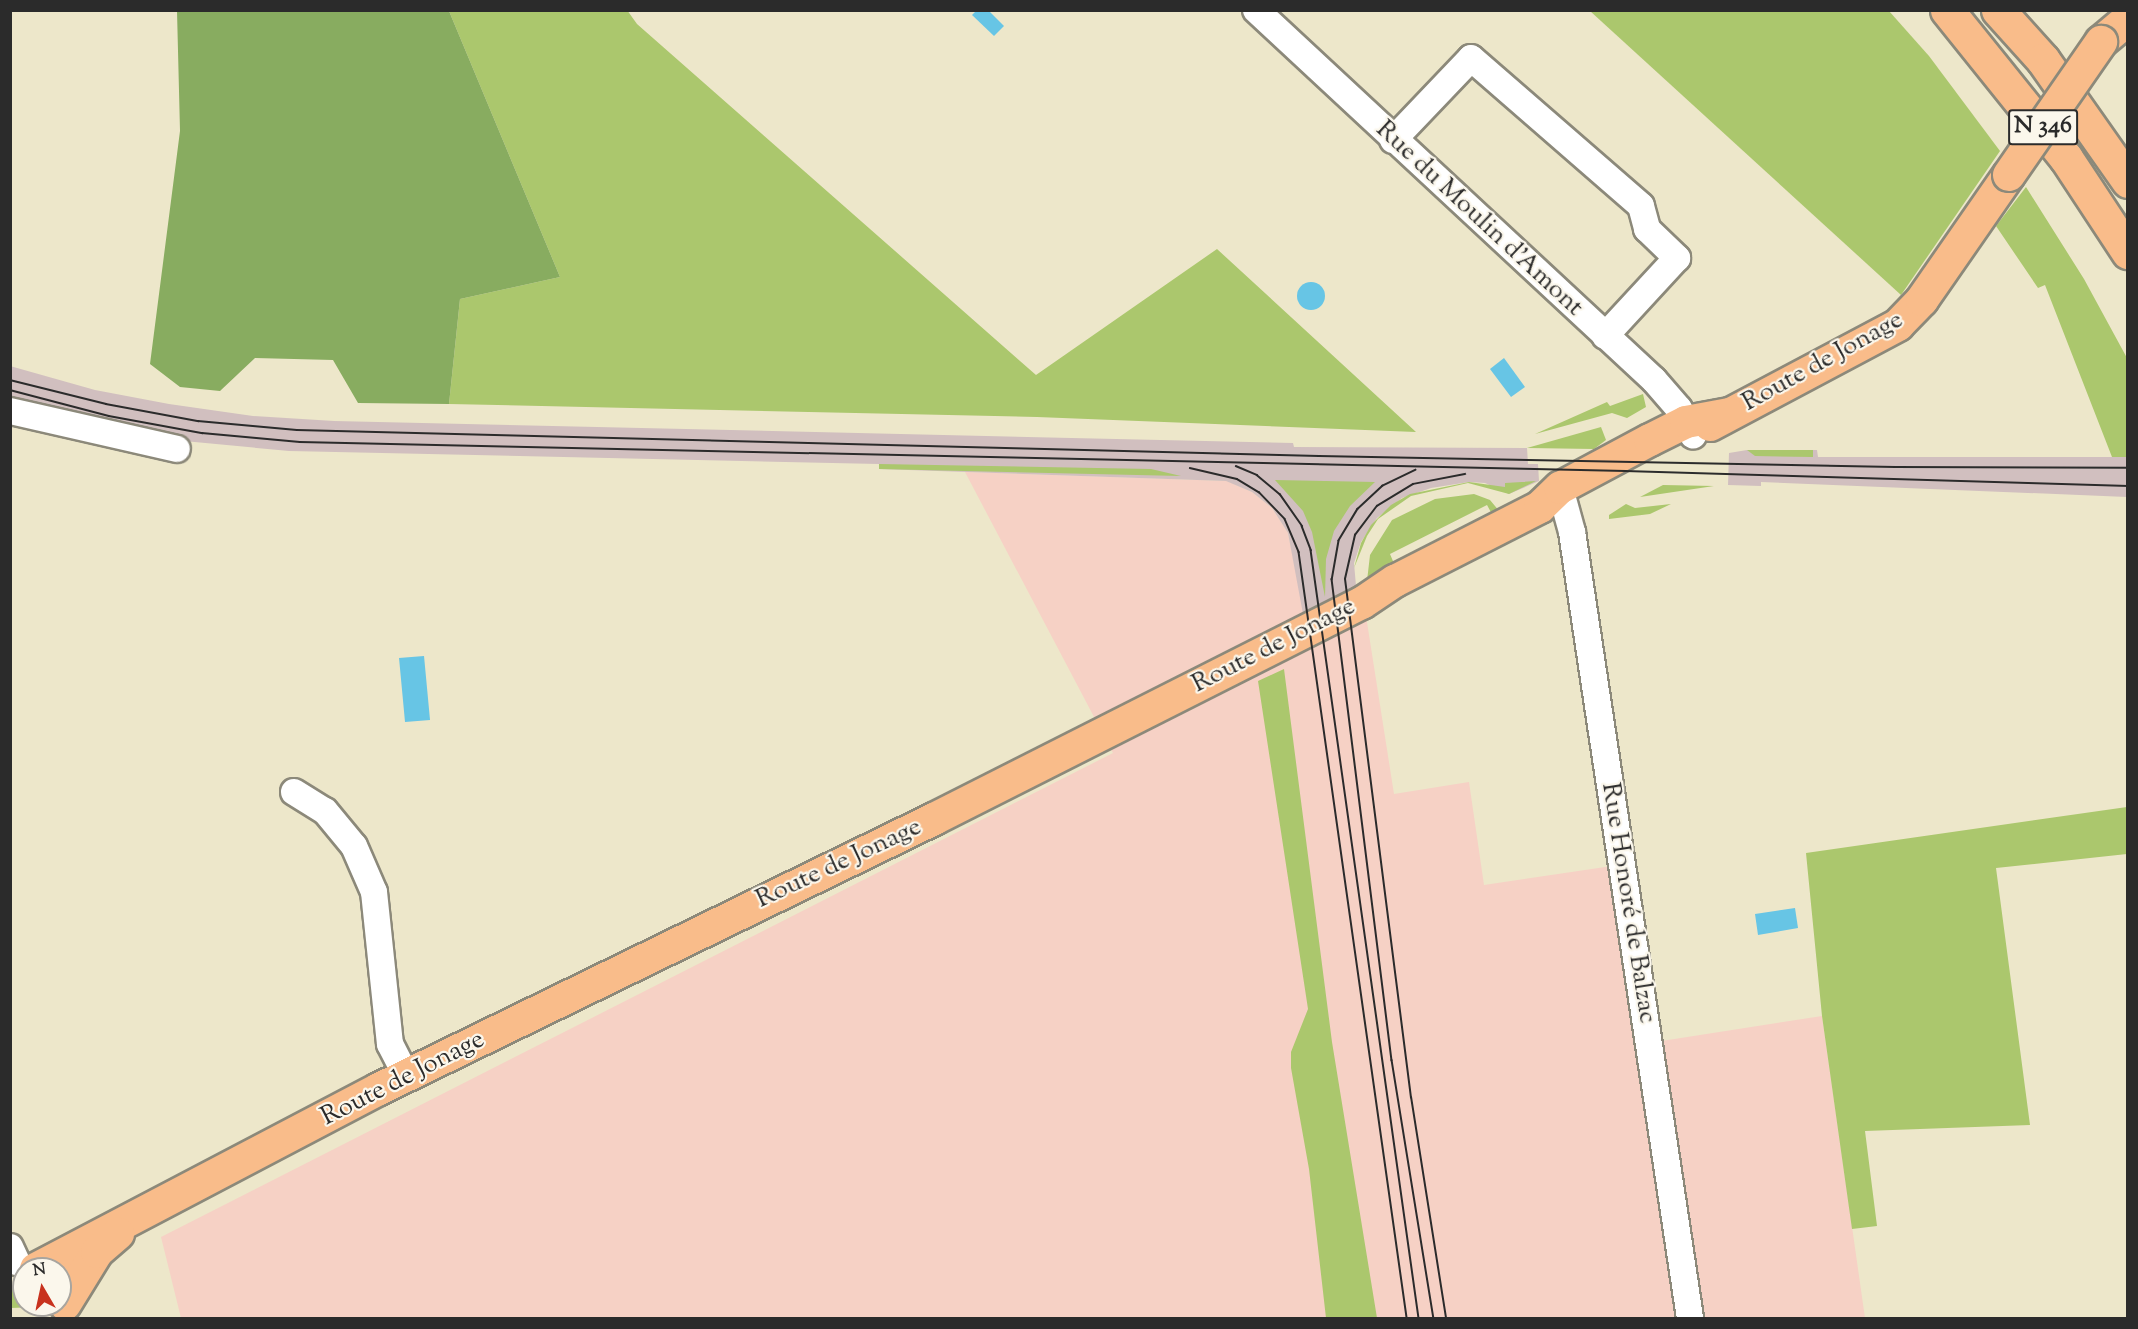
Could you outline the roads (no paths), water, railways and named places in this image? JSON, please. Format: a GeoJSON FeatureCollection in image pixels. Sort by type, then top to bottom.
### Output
{"type":"FeatureCollection","features":[{"type":"Feature","properties":{"kind":"highway","name":"N 346"},"geometry":{"type":"LineString","coordinates":[[1947,10],[2066,158],[2127,252]]}},
{"type":"Feature","properties":{"kind":"highway","name":"N 346"},"geometry":{"type":"LineString","coordinates":[[1998,10],[2043,60],[2127,181]]}},
{"type":"Feature","properties":{"kind":"highway"},"geometry":{"type":"LineString","coordinates":[[2079,112],[2118,132],[2127,145]]}},
{"type":"Feature","properties":{"kind":"main road","name":"Route de Jonage"},"geometry":{"type":"LineString","coordinates":[[34,1257],[86,1240],[137,1217],[406,1076],[934,819],[1362,603],[1395,581],[1689,429],[1729,414],[1898,326],[1922,300],[2101,42],[2127,19]]}},
{"type":"Feature","properties":{"kind":"main road","name":"Route de Jonage"},"geometry":{"type":"LineString","coordinates":[[72,1293],[97,1252],[137,1217]]}},
{"type":"Feature","properties":{"kind":"street","name":"Rue du Moulin d'Amont"},"geometry":{"type":"LineString","coordinates":[[1256,10],[1393,140],[1654,380],[1689,429]]}},
{"type":"Feature","properties":{"kind":"street"},"geometry":{"type":"LineString","coordinates":[[1393,140],[1471,58],[1641,206],[1647,229],[1677,258],[1605,336]]}},
{"type":"Feature","properties":{"kind":"street"},"geometry":{"type":"LineString","coordinates":[[10,411],[177,449]]}},
{"type":"Feature","properties":{"kind":"street","name":"Rue Honoré de Balzac"},"geometry":{"type":"LineString","coordinates":[[1555,499],[1690,1318]]}},
{"type":"Feature","properties":{"kind":"street"},"geometry":{"type":"LineString","coordinates":[[294,792],[325,811],[354,846],[374,892],[390,1044],[406,1076]]}},
{"type":"Feature","properties":{"kind":"water"},"geometry":{"type":"Polygon","coordinates":[[[976,11],[989,11],[1004,26],[994,36],[972,15],[976,11]]]}},
{"type":"Feature","properties":{"kind":"water"},"geometry":{"type":"Polygon","coordinates":[[[1311,282],[1321,286],[1325,296],[1321,306],[1311,310],[1301,306],[1297,296],[1301,286],[1311,282]]]}},
{"type":"Feature","properties":{"kind":"water"},"geometry":{"type":"Polygon","coordinates":[[[1504,358],[1525,387],[1511,397],[1490,369],[1504,358]]]}},
{"type":"Feature","properties":{"kind":"water"},"geometry":{"type":"Polygon","coordinates":[[[424,656],[430,720],[405,722],[399,658],[424,656]]]}},
{"type":"Feature","properties":{"kind":"water"},"geometry":{"type":"Polygon","coordinates":[[[1795,908],[1798,928],[1758,935],[1755,914],[1795,908]]]}},
{"type":"Feature","properties":{"kind":"tram line"},"geometry":{"type":"LineString","coordinates":[[10,380],[106,404],[198,421],[297,430],[1319,456],[1895,467],[2128,468]]}},
{"type":"Feature","properties":{"kind":"tram line"},"geometry":{"type":"LineString","coordinates":[[10,390],[109,416],[202,433],[300,442],[1626,471],[2128,486]]}},
{"type":"Feature","properties":{"kind":"tram line"},"geometry":{"type":"LineString","coordinates":[[1236,466],[1257,475],[1280,494],[1302,526],[1311,550],[1419,1318]]}},
{"type":"Feature","properties":{"kind":"tram line"},"geometry":{"type":"LineString","coordinates":[[1190,468],[1237,479],[1259,492],[1285,519],[1299,552],[1407,1318]]}},
{"type":"Feature","properties":{"kind":"tram line"},"geometry":{"type":"LineString","coordinates":[[1416,470],[1383,486],[1358,509],[1339,541],[1332,579],[1392,1060],[1434,1318]]}},
{"type":"Feature","properties":{"kind":"tram line"},"geometry":{"type":"LineString","coordinates":[[1446,1318],[1411,1098],[1345,579],[1355,535],[1377,506],[1413,484],[1465,474]]}}]}
